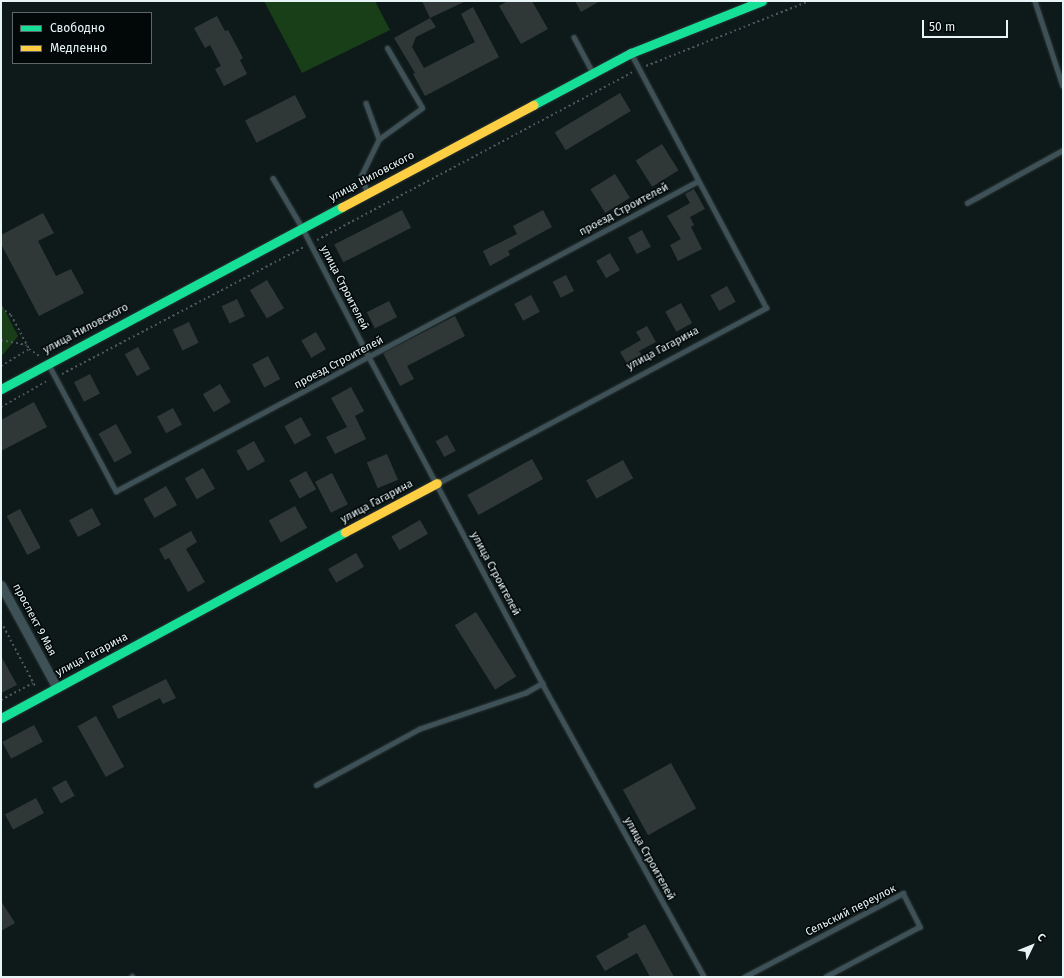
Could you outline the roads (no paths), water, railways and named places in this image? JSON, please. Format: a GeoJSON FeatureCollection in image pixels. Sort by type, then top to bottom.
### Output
{"type":"FeatureCollection","features":[{"type":"Feature","properties":{"kind":"street","name":"улица Ниловского"},"geometry":{"type":"LineString","coordinates":[[1,389],[48,362],[304,228],[631,53],[762,1]]}},
{"type":"Feature","properties":{"kind":"street","name":"улица Гагарина"},"geometry":{"type":"LineString","coordinates":[[1,718],[437,483]]}},
{"type":"Feature","properties":{"kind":"street","name":"проспект 9 Мая"},"geometry":{"type":"LineString","coordinates":[[1,585],[57,688]]}},
{"type":"Feature","properties":{"kind":"lane"},"geometry":{"type":"LineString","coordinates":[[1035,1],[1063,86]]}},
{"type":"Feature","properties":{"kind":"lane"},"geometry":{"type":"LineString","coordinates":[[574,37],[593,74]]}},
{"type":"Feature","properties":{"kind":"lane"},"geometry":{"type":"LineString","coordinates":[[367,193],[361,176],[379,140],[422,108],[387,48]]}},
{"type":"Feature","properties":{"kind":"lane"},"geometry":{"type":"LineString","coordinates":[[631,53],[698,181]]}},
{"type":"Feature","properties":{"kind":"lane"},"geometry":{"type":"LineString","coordinates":[[366,103],[379,140]]}},
{"type":"Feature","properties":{"kind":"lane"},"geometry":{"type":"LineString","coordinates":[[967,202],[1063,150]]}},
{"type":"Feature","properties":{"kind":"lane","name":"улица Строителей"},"geometry":{"type":"LineString","coordinates":[[273,178],[304,228],[369,357],[542,683],[704,977]]}},
{"type":"Feature","properties":{"kind":"lane","name":"улица Гагарина"},"geometry":{"type":"LineString","coordinates":[[437,483],[766,308],[698,181]]}},
{"type":"Feature","properties":{"kind":"lane","name":"проезд Строителей"},"geometry":{"type":"LineString","coordinates":[[48,362],[116,491],[698,181]]}},
{"type":"Feature","properties":{"kind":"lane"},"geometry":{"type":"LineString","coordinates":[[316,785],[419,729],[525,693],[542,683]]}},
{"type":"Feature","properties":{"kind":"lane","name":"Сельский переулок"},"geometry":{"type":"LineString","coordinates":[[744,977],[903,893],[920,927],[826,977]]}}]}
